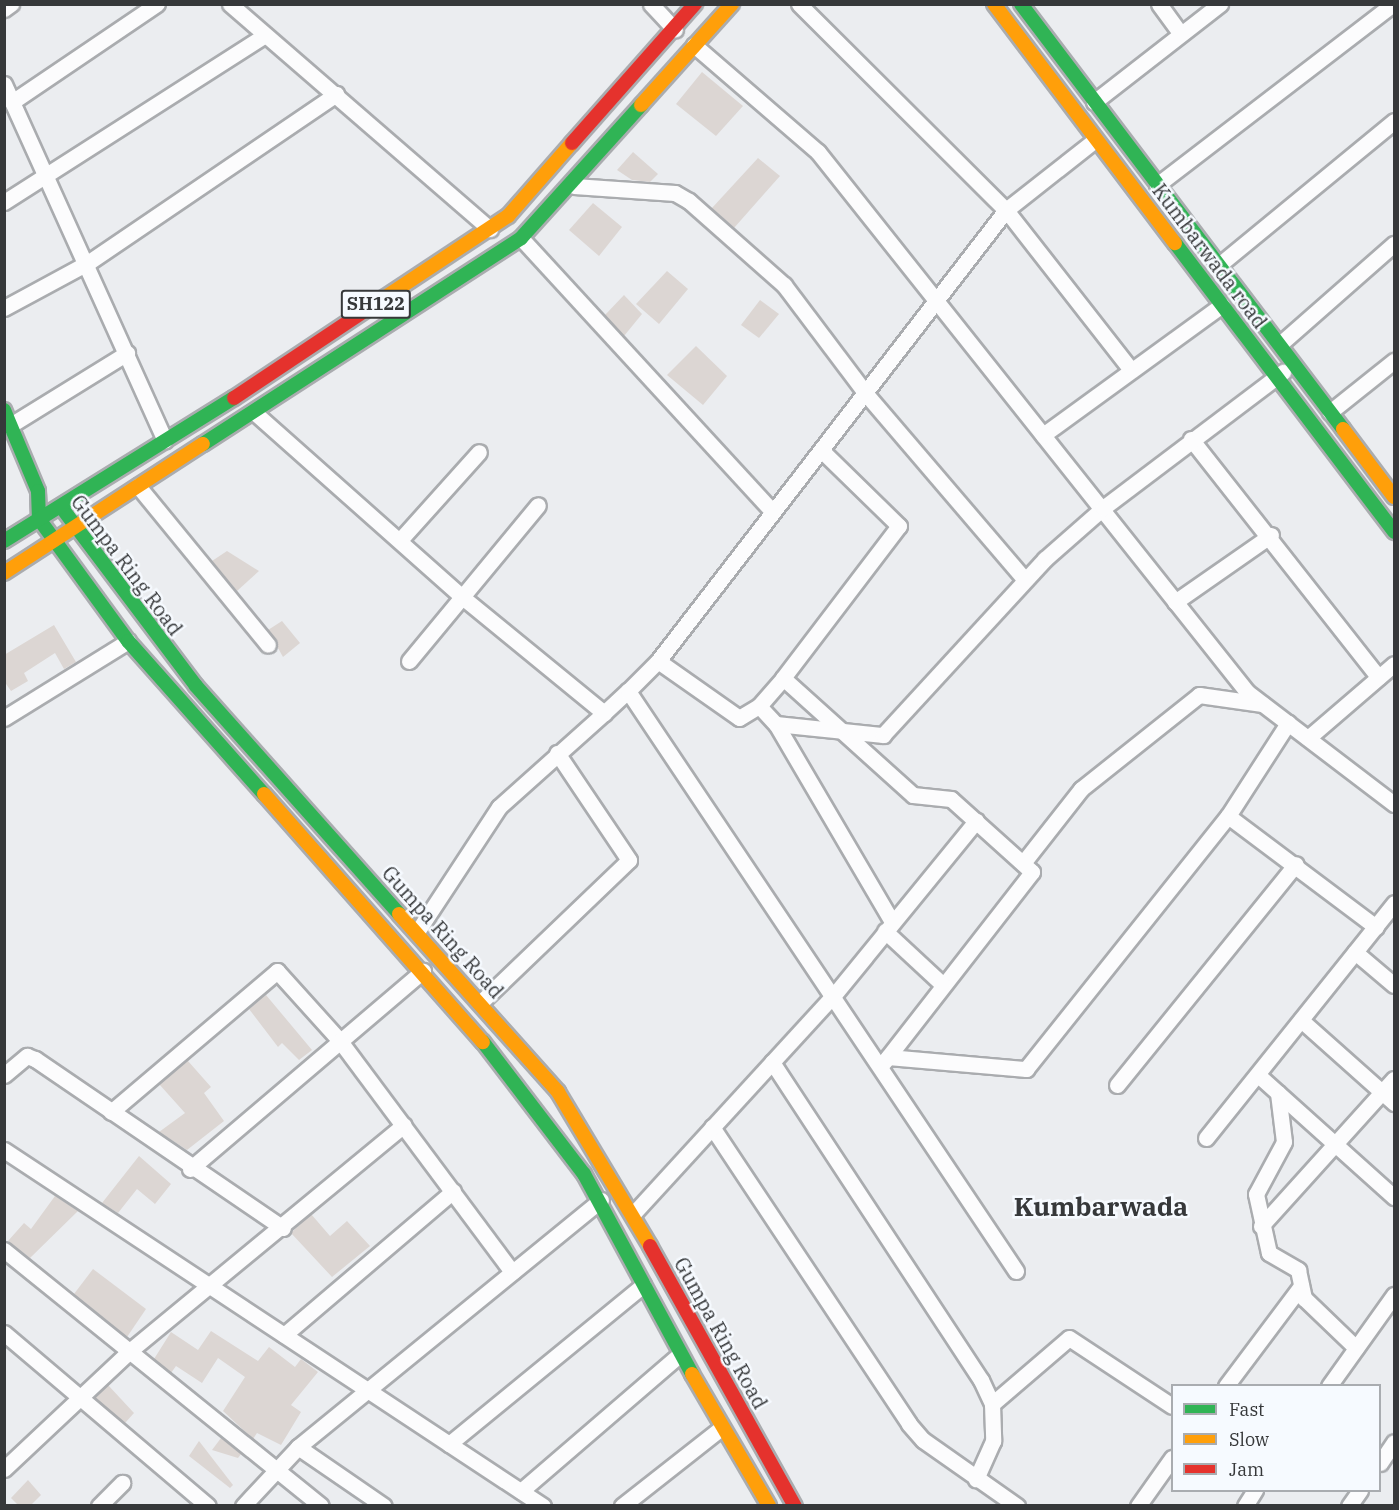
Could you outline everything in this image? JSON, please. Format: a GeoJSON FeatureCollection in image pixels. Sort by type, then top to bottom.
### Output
{"type":"FeatureCollection","features":[{"type":"Feature","properties":{"kind":"street"},"geometry":{"type":"LineString","coordinates":[[4,9],[11,4]]}},
{"type":"Feature","properties":{"kind":"street"},"geometry":{"type":"LineString","coordinates":[[12,102],[157,4]]}},
{"type":"Feature","properties":{"kind":"street"},"geometry":{"type":"LineString","coordinates":[[230,4],[490,230]]}},
{"type":"Feature","properties":{"kind":"street"},"geometry":{"type":"LineString","coordinates":[[651,4],[675,30]]}},
{"type":"Feature","properties":{"kind":"street","name":"SH122"},"geometry":{"type":"LineString","coordinates":[[4,541],[490,230],[521,203],[675,30],[695,4]]}},
{"type":"Feature","properties":{"kind":"street"},"geometry":{"type":"LineString","coordinates":[[4,573],[255,413],[521,238],[574,186],[694,45],[732,4]]}},
{"type":"Feature","properties":{"kind":"street"},"geometry":{"type":"LineString","coordinates":[[799,4],[1006,210],[1131,370]]}},
{"type":"Feature","properties":{"kind":"street","name":"Kumbarwada road"},"geometry":{"type":"LineString","coordinates":[[994,4],[1095,140],[1395,532]]}},
{"type":"Feature","properties":{"kind":"street","name":"Kumbarwada road"},"geometry":{"type":"LineString","coordinates":[[1021,4],[1395,497]]}},
{"type":"Feature","properties":{"kind":"street"},"geometry":{"type":"LineString","coordinates":[[1159,4],[1181,34]]}},
{"type":"Feature","properties":{"kind":"street"},"geometry":{"type":"LineString","coordinates":[[1094,102],[1220,4]]}},
{"type":"Feature","properties":{"kind":"street"},"geometry":{"type":"LineString","coordinates":[[1157,185],[1393,4]]}},
{"type":"Feature","properties":{"kind":"street"},"geometry":{"type":"LineString","coordinates":[[4,202],[42,174],[265,35]]}},
{"type":"Feature","properties":{"kind":"street"},"geometry":{"type":"LineString","coordinates":[[694,45],[818,152],[934,303],[1103,508],[1247,692],[1395,804]]}},
{"type":"Feature","properties":{"kind":"street"},"geometry":{"type":"LineString","coordinates":[[4,84],[42,174],[89,262],[165,440]]}},
{"type":"Feature","properties":{"kind":"street"},"geometry":{"type":"LineString","coordinates":[[4,308],[89,262],[336,94]]}},
{"type":"Feature","properties":{"kind":"street"},"geometry":{"type":"LineString","coordinates":[[1219,265],[1395,121]]}},
{"type":"Feature","properties":{"kind":"street"},"geometry":{"type":"LineString","coordinates":[[417,932],[489,820],[557,753],[604,713],[658,661],[821,450],[867,395],[1006,210],[1095,140]]}},
{"type":"Feature","properties":{"kind":"street"},"geometry":{"type":"LineString","coordinates":[[574,186],[675,193],[689,201],[784,285],[867,395],[1024,579]]}},
{"type":"Feature","properties":{"kind":"street"},"geometry":{"type":"LineString","coordinates":[[521,238],[773,512]]}},
{"type":"Feature","properties":{"kind":"street"},"geometry":{"type":"LineString","coordinates":[[1280,344],[1395,244]]}},
{"type":"Feature","properties":{"kind":"street"},"geometry":{"type":"LineString","coordinates":[[1043,435],[1222,304]]}},
{"type":"Feature","properties":{"kind":"street"},"geometry":{"type":"LineString","coordinates":[[9,426],[127,353]]}},
{"type":"Feature","properties":{"kind":"street"},"geometry":{"type":"LineString","coordinates":[[1330,412],[1395,361]]}},
{"type":"Feature","properties":{"kind":"street"},"geometry":{"type":"LineString","coordinates":[[776,724],[852,736],[885,734],[1024,579],[1103,508],[1294,363]]}},
{"type":"Feature","properties":{"kind":"street"},"geometry":{"type":"LineString","coordinates":[[4,410],[38,492]]}},
{"type":"Feature","properties":{"kind":"street"},"geometry":{"type":"LineString","coordinates":[[255,413],[461,596],[604,713]]}},
{"type":"Feature","properties":{"kind":"street"},"geometry":{"type":"LineString","coordinates":[[1191,440],[1270,535],[1378,677]]}},
{"type":"Feature","properties":{"kind":"street"},"geometry":{"type":"LineString","coordinates":[[658,661],[732,717],[745,717],[759,706],[783,678],[899,526],[821,450]]}},
{"type":"Feature","properties":{"kind":"street"},"geometry":{"type":"LineString","coordinates":[[400,540],[479,452]]}},
{"type":"Feature","properties":{"kind":"street"},"geometry":{"type":"LineString","coordinates":[[138,486],[268,645]]}},
{"type":"Feature","properties":{"kind":"street","name":"Gumpa Ring Road"},"geometry":{"type":"LineString","coordinates":[[38,492],[61,505],[196,686],[481,1002],[563,1099],[633,1214],[795,1506]]}},
{"type":"Feature","properties":{"kind":"street","name":"Gumpa Ring Road"},"geometry":{"type":"LineString","coordinates":[[38,492],[39,519],[128,641],[423,971],[528,1095],[601,1200],[680,1354],[721,1428],[769,1506]]}},
{"type":"Feature","properties":{"kind":"street"},"geometry":{"type":"LineString","coordinates":[[410,661],[461,596],[538,505]]}},
{"type":"Feature","properties":{"kind":"street"},"geometry":{"type":"LineString","coordinates":[[1175,602],[1270,535]]}},
{"type":"Feature","properties":{"kind":"street"},"geometry":{"type":"LineString","coordinates":[[4,718],[128,641]]}},
{"type":"Feature","properties":{"kind":"street"},"geometry":{"type":"LineString","coordinates":[[1308,738],[1395,664]]}},
{"type":"Feature","properties":{"kind":"street"},"geometry":{"type":"LineString","coordinates":[[783,678],[852,736],[913,795],[951,799],[1032,872],[942,984],[885,1061]]}},
{"type":"Feature","properties":{"kind":"street"},"geometry":{"type":"LineString","coordinates":[[628,691],[834,995],[885,1061],[1016,1271]]}},
{"type":"Feature","properties":{"kind":"street"},"geometry":{"type":"LineString","coordinates":[[1023,863],[1081,789],[1199,695],[1263,704]]}},
{"type":"Feature","properties":{"kind":"street"},"geometry":{"type":"LineString","coordinates":[[759,706],[776,724],[889,927],[942,984]]}},
{"type":"Feature","properties":{"kind":"street"},"geometry":{"type":"LineString","coordinates":[[885,1061],[1026,1069],[1228,816],[1288,723]]}},
{"type":"Feature","properties":{"kind":"street"},"geometry":{"type":"LineString","coordinates":[[481,1002],[628,860],[557,753]]}},
{"type":"Feature","properties":{"kind":"street"},"geometry":{"type":"LineString","coordinates":[[1228,816],[1296,864],[1376,927]]}},
{"type":"Feature","properties":{"kind":"street"},"geometry":{"type":"LineString","coordinates":[[633,1214],[834,995],[976,821]]}},
{"type":"Feature","properties":{"kind":"street"},"geometry":{"type":"LineString","coordinates":[[1117,1085],[1296,864]]}},
{"type":"Feature","properties":{"kind":"street"},"geometry":{"type":"LineString","coordinates":[[1206,1138],[1395,903]]}},
{"type":"Feature","properties":{"kind":"street"},"geometry":{"type":"LineString","coordinates":[[1355,952],[1395,985]]}},
{"type":"Feature","properties":{"kind":"street"},"geometry":{"type":"LineString","coordinates":[[111,1112],[276,971],[340,1041],[512,1272]]}},
{"type":"Feature","properties":{"kind":"street"},"geometry":{"type":"LineString","coordinates":[[190,1169],[423,971]]}},
{"type":"Feature","properties":{"kind":"street"},"geometry":{"type":"LineString","coordinates":[[1301,1020],[1395,1103]]}},
{"type":"Feature","properties":{"kind":"street"},"geometry":{"type":"LineString","coordinates":[[4,1075],[31,1057],[190,1169],[283,1228]]}},
{"type":"Feature","properties":{"kind":"street"},"geometry":{"type":"LineString","coordinates":[[772,1062],[974,1366],[992,1404],[993,1442],[976,1479]]}},
{"type":"Feature","properties":{"kind":"street"},"geometry":{"type":"LineString","coordinates":[[1258,1075],[1395,1197]]}},
{"type":"Feature","properties":{"kind":"street"},"geometry":{"type":"LineString","coordinates":[[1261,1226],[1336,1146],[1395,1078]]}},
{"type":"Feature","properties":{"kind":"street"},"geometry":{"type":"LineString","coordinates":[[1278,1093],[1285,1137],[1257,1190],[1261,1226],[1269,1254],[1298,1270],[1305,1300],[1356,1348]]}},
{"type":"Feature","properties":{"kind":"street"},"geometry":{"type":"LineString","coordinates":[[4,1469],[132,1348],[207,1286],[283,1228],[404,1125]]}},
{"type":"Feature","properties":{"kind":"street"},"geometry":{"type":"LineString","coordinates":[[712,1126],[909,1424],[976,1479],[997,1501],[1017,1506]]}},
{"type":"Feature","properties":{"kind":"street"},"geometry":{"type":"LineString","coordinates":[[4,1150],[543,1506]]}},
{"type":"Feature","properties":{"kind":"street"},"geometry":{"type":"LineString","coordinates":[[284,1335],[453,1191]]}},
{"type":"Feature","properties":{"kind":"street"},"geometry":{"type":"LineString","coordinates":[[243,1506],[298,1447],[601,1200]]}},
{"type":"Feature","properties":{"kind":"street"},"geometry":{"type":"LineString","coordinates":[[4,1250],[132,1348],[279,1467],[321,1506]]}},
{"type":"Feature","properties":{"kind":"street"},"geometry":{"type":"LineString","coordinates":[[449,1444],[643,1285]]}},
{"type":"Feature","properties":{"kind":"street"},"geometry":{"type":"LineString","coordinates":[[1228,1384],[1301,1286]]}},
{"type":"Feature","properties":{"kind":"street"},"geometry":{"type":"LineString","coordinates":[[1330,1384],[1395,1295]]}},
{"type":"Feature","properties":{"kind":"street"},"geometry":{"type":"LineString","coordinates":[[4,1333],[208,1506]]}},
{"type":"Feature","properties":{"kind":"street"},"geometry":{"type":"LineString","coordinates":[[992,1404],[1069,1338],[1171,1405]]}},
{"type":"Feature","properties":{"kind":"street"},"geometry":{"type":"LineString","coordinates":[[520,1491],[680,1354]]}},
{"type":"Feature","properties":{"kind":"street"},"geometry":{"type":"LineString","coordinates":[[622,1506],[721,1428]]}},
{"type":"Feature","properties":{"kind":"street"},"geometry":{"type":"LineString","coordinates":[[1381,1462],[1395,1442]]}},
{"type":"Feature","properties":{"kind":"street"},"geometry":{"type":"LineString","coordinates":[[298,1447],[384,1506]]}},
{"type":"Feature","properties":{"kind":"street"},"geometry":{"type":"LineString","coordinates":[[1138,1506],[1171,1461]]}},
{"type":"Feature","properties":{"kind":"street"},"geometry":{"type":"LineString","coordinates":[[99,1506],[122,1483]]}},
{"type":"Feature","properties":{"kind":"street"},"geometry":{"type":"LineString","coordinates":[[1245,1506],[1254,1492]]}},
{"type":"Feature","properties":{"kind":"street"},"geometry":{"type":"LineString","coordinates":[[1349,1506],[1359,1492]]}},
{"type":"Feature","properties":{"kind":"building"},"geometry":{"type":"Polygon","coordinates":[[[702,72],[743,106],[716,136],[676,104],[702,72]]]}},
{"type":"Feature","properties":{"kind":"building"},"geometry":{"type":"Polygon","coordinates":[[[633,152],[658,174],[650,182],[632,180],[617,170],[633,152]]]}},
{"type":"Feature","properties":{"kind":"building"},"geometry":{"type":"Polygon","coordinates":[[[758,158],[780,176],[734,228],[712,208],[758,158]]]}},
{"type":"Feature","properties":{"kind":"building"},"geometry":{"type":"Polygon","coordinates":[[[593,203],[622,227],[599,256],[569,230],[593,203]]]}},
{"type":"Feature","properties":{"kind":"building"},"geometry":{"type":"Polygon","coordinates":[[[667,271],[688,289],[659,324],[636,304],[667,271]]]}},
{"type":"Feature","properties":{"kind":"building"},"geometry":{"type":"Polygon","coordinates":[[[624,295],[642,314],[624,336],[605,315],[624,295]]]}},
{"type":"Feature","properties":{"kind":"building"},"geometry":{"type":"Polygon","coordinates":[[[760,300],[779,314],[759,338],[741,325],[760,300]]]}},
{"type":"Feature","properties":{"kind":"building"},"geometry":{"type":"Polygon","coordinates":[[[696,346],[727,376],[703,405],[667,375],[696,346]]]}},
{"type":"Feature","properties":{"kind":"building"},"geometry":{"type":"Polygon","coordinates":[[[227,551],[259,571],[237,591],[212,561],[227,551]]]}},
{"type":"Feature","properties":{"kind":"building"},"geometry":{"type":"Polygon","coordinates":[[[282,621],[300,643],[283,657],[268,630],[282,621]]]}},
{"type":"Feature","properties":{"kind":"building"},"geometry":{"type":"Polygon","coordinates":[[[54,625],[76,662],[64,669],[55,653],[24,673],[28,681],[11,691],[4,681],[4,655],[54,625]]]}},
{"type":"Feature","properties":{"kind":"building"},"geometry":{"type":"Polygon","coordinates":[[[266,995],[312,1050],[299,1060],[282,1043],[278,1047],[249,1009],[266,995]]]}},
{"type":"Feature","properties":{"kind":"building"},"geometry":{"type":"Polygon","coordinates":[[[188,1061],[211,1087],[204,1093],[224,1121],[187,1150],[159,1132],[185,1113],[159,1084],[188,1061]]]}},
{"type":"Feature","properties":{"kind":"building"},"geometry":{"type":"Polygon","coordinates":[[[139,1156],[171,1184],[155,1204],[137,1189],[118,1213],[102,1203],[139,1156]]]}},
{"type":"Feature","properties":{"kind":"building"},"geometry":{"type":"Polygon","coordinates":[[[55,1196],[78,1211],[30,1258],[8,1241],[24,1223],[31,1229],[55,1196]]]}},
{"type":"Feature","properties":{"kind":"building"},"geometry":{"type":"Polygon","coordinates":[[[311,1214],[330,1236],[347,1221],[370,1246],[332,1277],[291,1233],[311,1214]]]}},
{"type":"Feature","properties":{"kind":"building"},"geometry":{"type":"Polygon","coordinates":[[[93,1269],[146,1309],[127,1337],[74,1294],[93,1269]]]}},
{"type":"Feature","properties":{"kind":"building"},"geometry":{"type":"Polygon","coordinates":[[[211,1331],[258,1361],[269,1347],[295,1367],[301,1359],[318,1372],[291,1405],[301,1412],[281,1445],[257,1433],[253,1439],[223,1411],[245,1377],[218,1358],[202,1383],[176,1366],[171,1373],[154,1359],[171,1332],[198,1350],[211,1331]]]}},
{"type":"Feature","properties":{"kind":"building"},"geometry":{"type":"Polygon","coordinates":[[[108,1385],[134,1413],[125,1423],[95,1398],[108,1385]]]}},
{"type":"Feature","properties":{"kind":"building"},"geometry":{"type":"Polygon","coordinates":[[[221,1438],[241,1454],[238,1458],[212,1450],[221,1438]]]}},
{"type":"Feature","properties":{"kind":"building"},"geometry":{"type":"Polygon","coordinates":[[[199,1441],[233,1485],[230,1488],[189,1456],[199,1441]]]}},
{"type":"Feature","properties":{"kind":"building"},"geometry":{"type":"Polygon","coordinates":[[[28,1480],[41,1495],[30,1506],[19,1506],[11,1498],[28,1480]]]}},
{"type":"Feature","properties":{"kind":"traffic: fast"},"geometry":{"type":"LineString","coordinates":[[1021,4],[1343,429]]}},
{"type":"Feature","properties":{"kind":"traffic: fast"},"geometry":{"type":"LineString","coordinates":[[203,444],[521,238],[641,105]]}},
{"type":"Feature","properties":{"kind":"traffic: fast"},"geometry":{"type":"LineString","coordinates":[[1175,243],[1394,532]]}},
{"type":"Feature","properties":{"kind":"traffic: fast"},"geometry":{"type":"LineString","coordinates":[[4,541],[234,398]]}},
{"type":"Feature","properties":{"kind":"traffic: fast"},"geometry":{"type":"LineString","coordinates":[[4,410],[38,491],[39,519],[128,641],[264,794]]}},
{"type":"Feature","properties":{"kind":"traffic: fast"},"geometry":{"type":"LineString","coordinates":[[65,512],[196,686],[399,914]]}},
{"type":"Feature","properties":{"kind":"traffic: fast"},"geometry":{"type":"LineString","coordinates":[[483,1042],[584,1174],[692,1374]]}},
{"type":"Feature","properties":{"kind":"traffic: slow"},"geometry":{"type":"LineString","coordinates":[[641,105],[732,4]]}},
{"type":"Feature","properties":{"kind":"traffic: slow"},"geometry":{"type":"LineString","coordinates":[[994,4],[1175,243]]}},
{"type":"Feature","properties":{"kind":"traffic: slow"},"geometry":{"type":"LineString","coordinates":[[384,298],[508,216],[572,143]]}},
{"type":"Feature","properties":{"kind":"traffic: slow"},"geometry":{"type":"LineString","coordinates":[[1343,429],[1394,497]]}},
{"type":"Feature","properties":{"kind":"traffic: slow"},"geometry":{"type":"LineString","coordinates":[[4,573],[203,444]]}},
{"type":"Feature","properties":{"kind":"traffic: slow"},"geometry":{"type":"LineString","coordinates":[[264,794],[483,1042]]}},
{"type":"Feature","properties":{"kind":"traffic: slow"},"geometry":{"type":"LineString","coordinates":[[399,914],[558,1092],[650,1246]]}},
{"type":"Feature","properties":{"kind":"traffic: slow"},"geometry":{"type":"LineString","coordinates":[[692,1374],[769,1506]]}},
{"type":"Feature","properties":{"kind":"traffic: jam"},"geometry":{"type":"LineString","coordinates":[[572,143],[695,4]]}},
{"type":"Feature","properties":{"kind":"traffic: jam"},"geometry":{"type":"LineString","coordinates":[[234,398],[384,298]]}},
{"type":"Feature","properties":{"kind":"traffic: jam"},"geometry":{"type":"LineString","coordinates":[[650,1246],[795,1506]]}},
{"type":"Feature","properties":{"kind":"district","name":"Kumbarwada"},"geometry":{"type":"Point","coordinates":[1101,1207]}}]}
